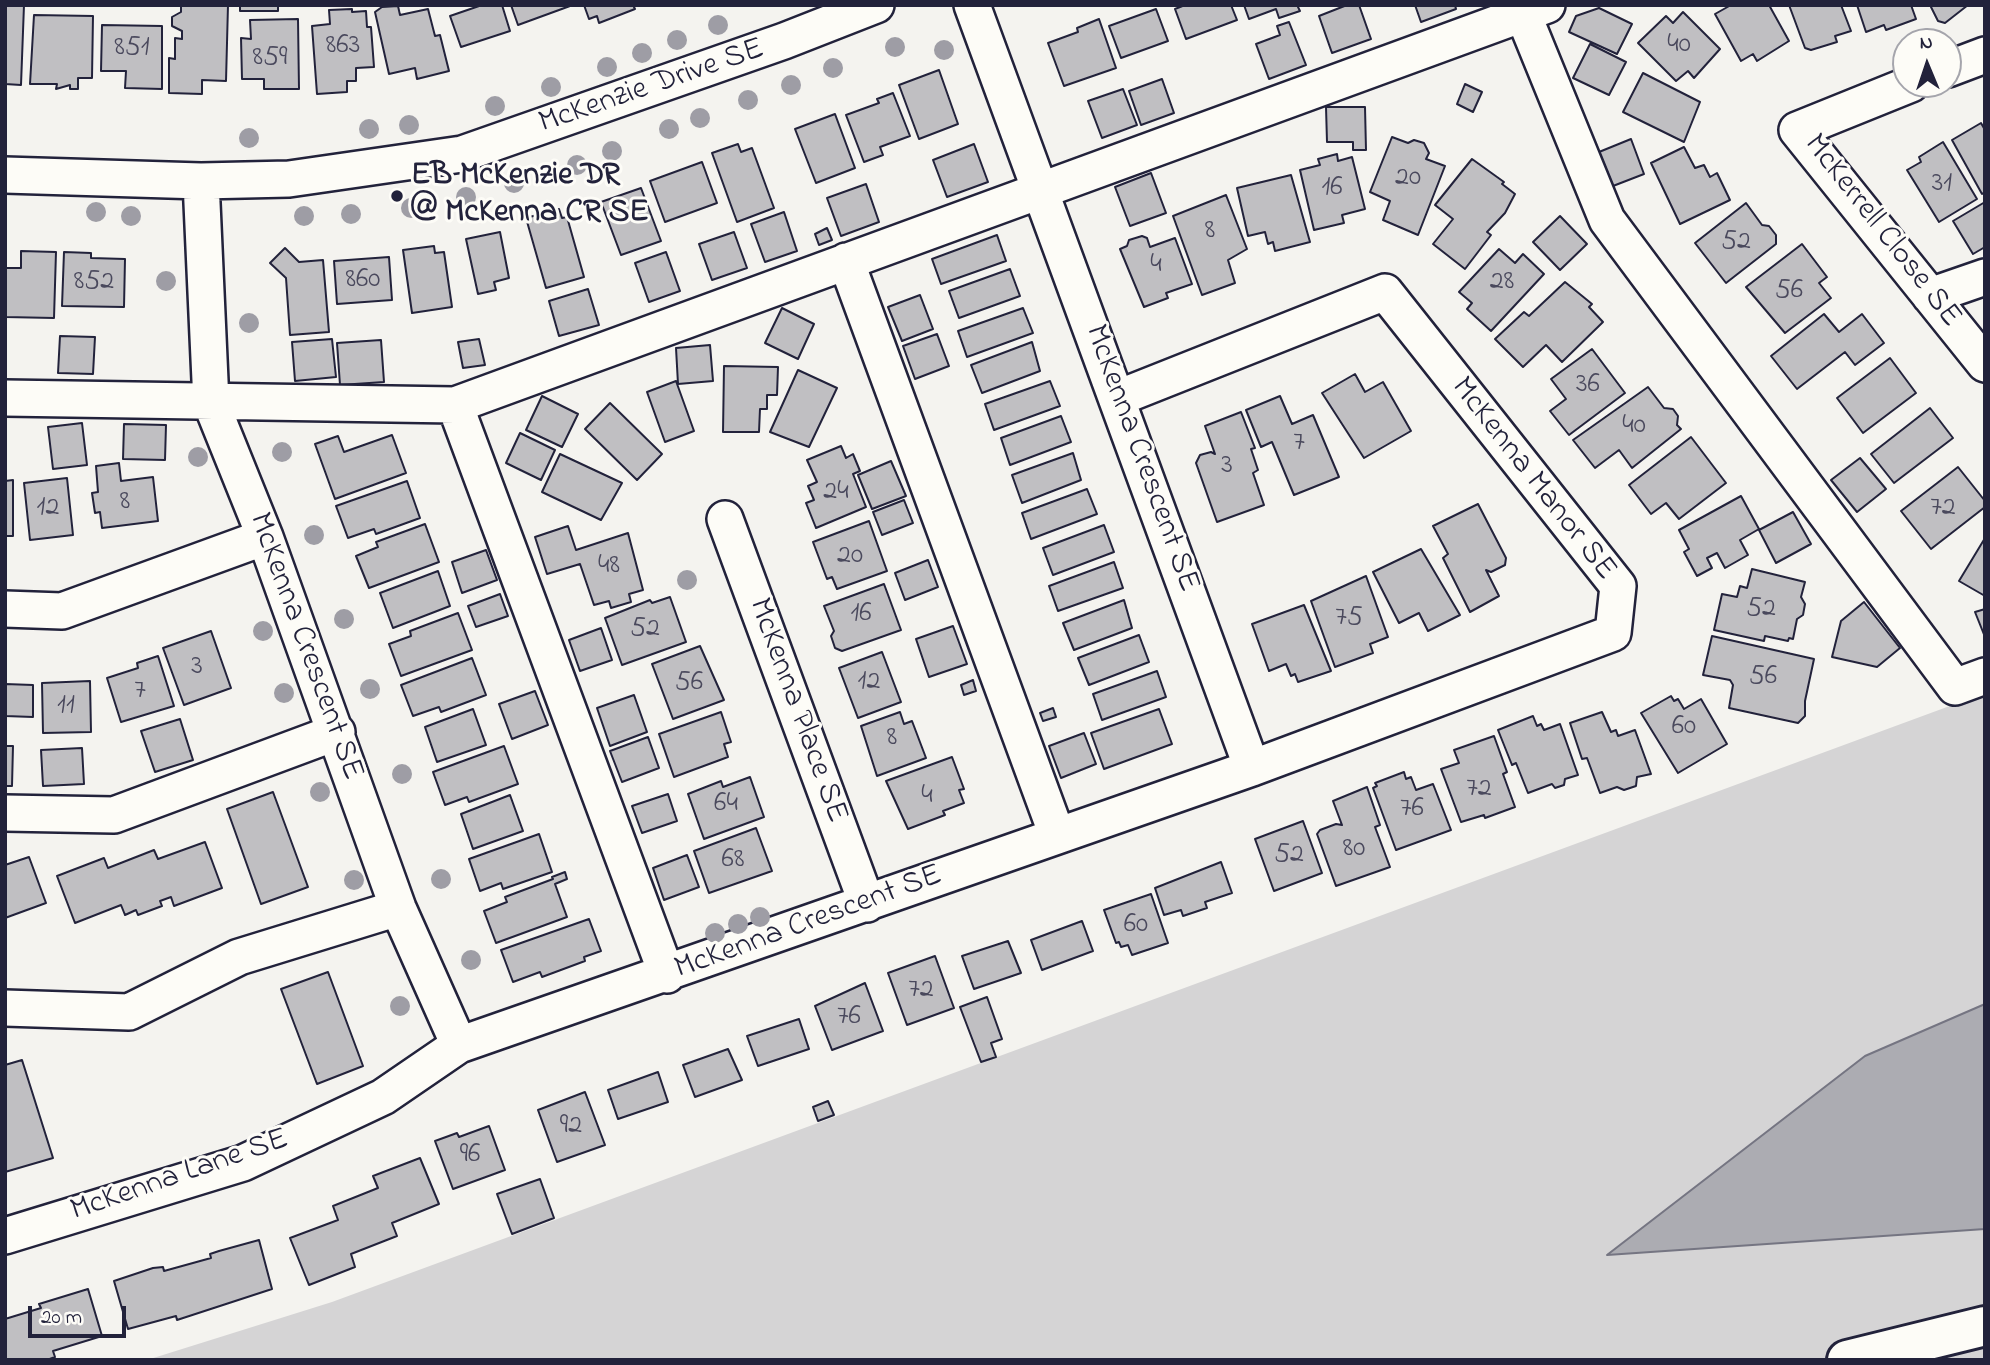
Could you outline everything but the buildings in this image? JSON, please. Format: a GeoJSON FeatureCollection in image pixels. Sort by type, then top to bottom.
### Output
{"type":"FeatureCollection","features":[{"type":"Feature","properties":{"kind":"highway"},"geometry":{"type":"LineString","coordinates":[[1847,1360],[1985,1326]]}},
{"type":"Feature","properties":{"kind":"street","name":"McKenzie Drive SE"},"geometry":{"type":"LineString","coordinates":[[5,175],[201,181],[289,179],[462,154],[771,46],[876,5]]}},
{"type":"Feature","properties":{"kind":"street","name":"McKenna Crescent SE"},"geometry":{"type":"LineString","coordinates":[[201,181],[211,403],[265,537],[398,908],[459,1045],[667,975],[1252,768],[972,5]]}},
{"type":"Feature","properties":{"kind":"street"},"geometry":{"type":"LineString","coordinates":[[5,398],[455,405],[1535,10],[1607,220],[1955,687],[1985,676]]}},
{"type":"Feature","properties":{"kind":"street"},"geometry":{"type":"LineString","coordinates":[[1962,64],[1985,55]]}},
{"type":"Feature","properties":{"kind":"street","name":"McKerrell Close SE"},"geometry":{"type":"LineString","coordinates":[[1892,92],[1797,130],[1985,364]]}},
{"type":"Feature","properties":{"kind":"street"},"geometry":{"type":"LineString","coordinates":[[846,261],[1057,835]]}},
{"type":"Feature","properties":{"kind":"street"},"geometry":{"type":"LineString","coordinates":[[1930,296],[1985,277]]}},
{"type":"Feature","properties":{"kind":"street","name":"McKenna Manor SE"},"geometry":{"type":"LineString","coordinates":[[1118,398],[1385,292],[1618,586],[1613,634],[1252,768]]}},
{"type":"Feature","properties":{"kind":"street"},"geometry":{"type":"LineString","coordinates":[[455,405],[667,975]]}},
{"type":"Feature","properties":{"kind":"street","name":"McKenna Place SE"},"geometry":{"type":"LineString","coordinates":[[725,519],[867,904]]}},
{"type":"Feature","properties":{"kind":"street"},"geometry":{"type":"LineString","coordinates":[[5,609],[62,611],[265,537]]}},
{"type":"Feature","properties":{"kind":"street"},"geometry":{"type":"LineString","coordinates":[[5,813],[114,815],[337,732]]}},
{"type":"Feature","properties":{"kind":"street"},"geometry":{"type":"LineString","coordinates":[[5,1008],[129,1012],[239,957],[398,908]]}},
{"type":"Feature","properties":{"kind":"street","name":"McKenna Lane SE"},"geometry":{"type":"LineString","coordinates":[[5,1236],[243,1163],[383,1097],[459,1045]]}},
{"type":"Feature","properties":{"kind":"shaded area"},"geometry":{"type":"Polygon","coordinates":[[[1985,693],[1985,1360],[147,1360],[332,1302],[1985,693]]]}},
{"type":"Feature","properties":{"kind":"shaded area"},"geometry":{"type":"Polygon","coordinates":[[[1985,1004],[1985,1229],[1607,1255],[1865,1056],[1985,1004]]]}},
{"type":"Feature","properties":{"kind":"place","name":"EB McKenzie DR @ McKenna CR SE"},"geometry":{"type":"Point","coordinates":[397,196]}}]}
